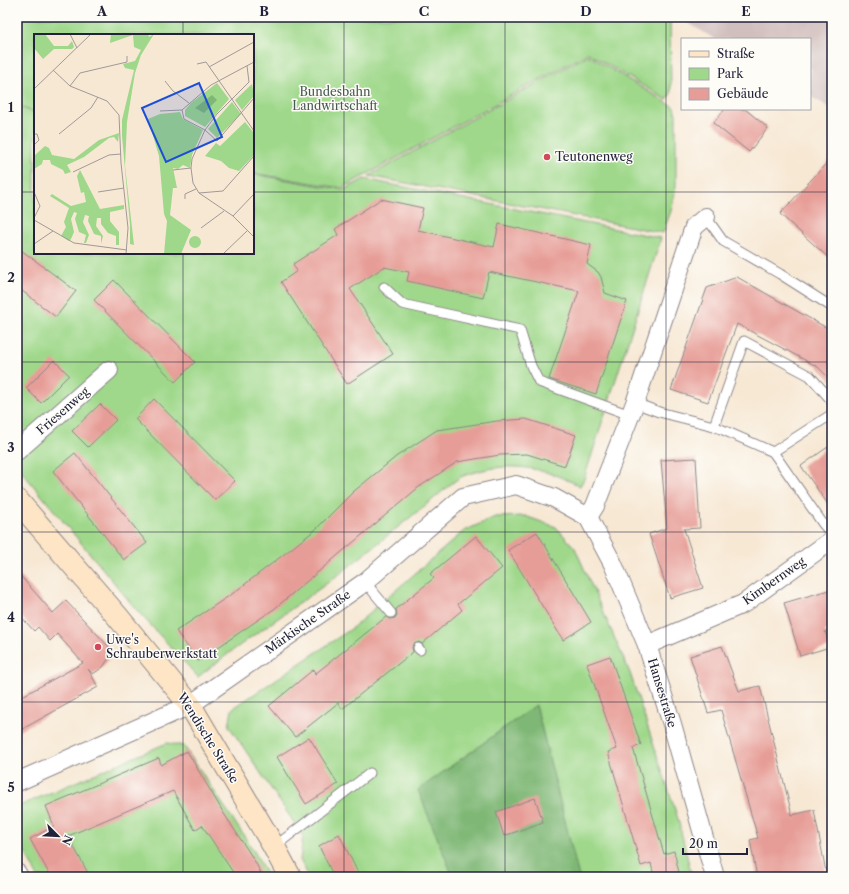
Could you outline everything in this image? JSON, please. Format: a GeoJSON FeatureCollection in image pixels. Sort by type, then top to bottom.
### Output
{"type":"FeatureCollection","features":[{"type":"Feature","properties":{"kind":"street"},"geometry":{"type":"LineString","coordinates":[[588,517],[595,506],[633,409],[694,227],[706,218]]}},
{"type":"Feature","properties":{"kind":"street","name":"Friesenweg"},"geometry":{"type":"LineString","coordinates":[[17,451],[109,370]]}},
{"type":"Feature","properties":{"kind":"street","name":"Märkische Straße"},"geometry":{"type":"LineString","coordinates":[[17,782],[190,705],[365,582],[463,497],[516,485],[554,498],[588,517]]}},
{"type":"Feature","properties":{"kind":"street","name":"Wendische Straße"},"geometry":{"type":"LineString","coordinates":[[17,500],[118,617],[190,705],[274,846],[290,877]]}},
{"type":"Feature","properties":{"kind":"street","name":"Hansestraße"},"geometry":{"type":"LineString","coordinates":[[588,517],[613,564],[647,645],[672,724],[715,877]]}},
{"type":"Feature","properties":{"kind":"street","name":"Kimbernweg"},"geometry":{"type":"LineString","coordinates":[[647,645],[743,604],[832,540]]}},
{"type":"Feature","properties":{"kind":"street"},"geometry":{"type":"LineString","coordinates":[[17,873],[19,877]]}},
{"type":"Feature","properties":{"kind":"lane"},"geometry":{"type":"LineString","coordinates":[[706,218],[723,241],[780,274],[832,308]]}},
{"type":"Feature","properties":{"kind":"lane"},"geometry":{"type":"LineString","coordinates":[[384,287],[402,304],[520,330],[531,366],[539,382],[633,409],[659,412],[714,426],[773,452],[832,535]]}},
{"type":"Feature","properties":{"kind":"lane"},"geometry":{"type":"LineString","coordinates":[[714,426],[744,341],[810,376],[832,401]]}},
{"type":"Feature","properties":{"kind":"lane"},"geometry":{"type":"LineString","coordinates":[[773,452],[832,414]]}},
{"type":"Feature","properties":{"kind":"lane"},"geometry":{"type":"LineString","coordinates":[[365,582],[391,613]]}},
{"type":"Feature","properties":{"kind":"lane"},"geometry":{"type":"LineString","coordinates":[[274,846],[370,773]]}},
{"type":"Feature","properties":{"kind":"shaded area"},"geometry":{"type":"Polygon","coordinates":[[[678,17],[832,17],[832,109],[811,97],[811,38],[713,38],[678,17]]]}},
{"type":"Feature","properties":{"kind":"green space","name":"Bundesbahn Landwirtschaft"},"geometry":{"type":"Polygon","coordinates":[[[17,17],[670,17],[671,93],[667,100],[588,53],[342,188],[254,173],[254,34],[34,34],[34,112],[17,105],[17,17]]]}},
{"type":"Feature","properties":{"kind":"green space"},"geometry":{"type":"Polygon","coordinates":[[[588,55],[674,107],[676,114],[676,187],[672,208],[663,233],[369,176],[588,55]]]}},
{"type":"Feature","properties":{"kind":"green space"},"geometry":{"type":"Polygon","coordinates":[[[17,106],[34,113],[34,254],[254,254],[254,174],[344,190],[364,179],[661,238],[584,479],[580,486],[565,479],[537,470],[509,467],[479,471],[459,478],[342,572],[198,677],[134,607],[17,466],[17,106]]]}},
{"type":"Feature","properties":{"kind":"green space"},"geometry":{"type":"Polygon","coordinates":[[[525,516],[556,527],[575,548],[630,673],[678,819],[692,877],[309,877],[300,860],[303,836],[229,726],[232,709],[351,629],[464,531],[495,517],[525,516]]]}},
{"type":"Feature","properties":{"kind":"green space"},"geometry":{"type":"Polygon","coordinates":[[[536,705],[579,877],[453,877],[418,790],[536,705]]]}},
{"type":"Feature","properties":{"kind":"green space"},"geometry":{"type":"Polygon","coordinates":[[[167,743],[184,746],[254,851],[268,877],[38,877],[17,838],[17,807],[167,743]]]}},
{"type":"Feature","properties":{"kind":"building"},"geometry":{"type":"Polygon","coordinates":[[[724,110],[746,110],[768,128],[749,152],[713,123],[724,110]]]}},
{"type":"Feature","properties":{"kind":"building"},"geometry":{"type":"Polygon","coordinates":[[[832,157],[832,261],[780,214],[832,157]]]}},
{"type":"Feature","properties":{"kind":"building"},"geometry":{"type":"Polygon","coordinates":[[[381,199],[423,208],[418,230],[494,247],[499,224],[591,245],[587,264],[598,272],[601,277],[605,293],[627,301],[596,394],[549,379],[579,291],[489,272],[483,298],[407,281],[409,272],[384,267],[350,289],[393,354],[347,384],[281,282],[297,271],[293,264],[338,235],[335,229],[381,199]]]}},
{"type":"Feature","properties":{"kind":"building"},"geometry":{"type":"Polygon","coordinates":[[[17,247],[76,291],[56,317],[17,287],[17,247]]]}},
{"type":"Feature","properties":{"kind":"building"},"geometry":{"type":"Polygon","coordinates":[[[737,277],[832,331],[832,381],[818,367],[737,324],[708,402],[671,390],[707,288],[737,277]]]}},
{"type":"Feature","properties":{"kind":"building"},"geometry":{"type":"Polygon","coordinates":[[[114,280],[195,362],[175,382],[94,300],[114,280]]]}},
{"type":"Feature","properties":{"kind":"building"},"geometry":{"type":"Polygon","coordinates":[[[54,360],[69,375],[41,403],[26,388],[54,360]]]}},
{"type":"Feature","properties":{"kind":"building"},"geometry":{"type":"Polygon","coordinates":[[[154,399],[235,481],[215,500],[135,419],[154,399]]]}},
{"type":"Feature","properties":{"kind":"building"},"geometry":{"type":"Polygon","coordinates":[[[100,404],[116,420],[88,447],[72,431],[100,404]]]}},
{"type":"Feature","properties":{"kind":"building"},"geometry":{"type":"Polygon","coordinates":[[[526,419],[576,435],[565,466],[527,454],[500,455],[457,462],[419,487],[274,609],[198,661],[176,631],[232,594],[274,562],[315,530],[353,492],[397,456],[437,430],[497,421],[526,419]]]}},
{"type":"Feature","properties":{"kind":"building"},"geometry":{"type":"Polygon","coordinates":[[[832,444],[832,510],[801,466],[832,444]]]}},
{"type":"Feature","properties":{"kind":"building"},"geometry":{"type":"Polygon","coordinates":[[[75,453],[147,543],[124,560],[53,471],[75,453]]]}},
{"type":"Feature","properties":{"kind":"building"},"geometry":{"type":"Polygon","coordinates":[[[696,458],[700,528],[684,529],[703,588],[670,598],[649,534],[667,528],[661,460],[696,458]]]}},
{"type":"Feature","properties":{"kind":"building"},"geometry":{"type":"Polygon","coordinates":[[[537,532],[591,622],[563,640],[508,550],[537,532]]]}},
{"type":"Feature","properties":{"kind":"building"},"geometry":{"type":"Polygon","coordinates":[[[476,536],[502,568],[458,604],[462,610],[422,644],[419,642],[414,644],[412,647],[413,652],[342,709],[338,703],[295,737],[269,706],[314,669],[315,674],[386,617],[389,619],[395,618],[397,615],[396,609],[434,578],[430,574],[476,536]]]}},
{"type":"Feature","properties":{"kind":"building"},"geometry":{"type":"Polygon","coordinates":[[[17,572],[53,613],[66,601],[110,648],[110,657],[103,667],[93,674],[88,669],[98,687],[17,732],[17,699],[83,663],[57,634],[50,641],[38,627],[34,631],[17,612],[17,572]]]}},
{"type":"Feature","properties":{"kind":"building"},"geometry":{"type":"Polygon","coordinates":[[[832,589],[832,629],[825,631],[830,647],[800,656],[784,603],[832,589]]]}},
{"type":"Feature","properties":{"kind":"building"},"geometry":{"type":"Polygon","coordinates":[[[722,646],[739,691],[760,686],[792,815],[814,810],[827,877],[757,877],[750,840],[758,838],[721,710],[708,713],[690,656],[722,646]]]}},
{"type":"Feature","properties":{"kind":"building"},"geometry":{"type":"Polygon","coordinates":[[[610,656],[641,745],[633,748],[664,854],[674,851],[680,877],[654,877],[651,863],[641,866],[608,752],[617,749],[587,664],[610,656]]]}},
{"type":"Feature","properties":{"kind":"building"},"geometry":{"type":"Polygon","coordinates":[[[309,737],[338,784],[306,804],[277,757],[309,737]]]}},
{"type":"Feature","properties":{"kind":"building"},"geometry":{"type":"Polygon","coordinates":[[[187,751],[263,877],[236,877],[202,825],[195,830],[173,791],[68,836],[90,877],[51,877],[30,839],[54,826],[46,806],[159,758],[161,765],[187,751]]]}},
{"type":"Feature","properties":{"kind":"building"},"geometry":{"type":"Polygon","coordinates":[[[535,798],[543,822],[504,836],[496,812],[535,798]]]}},
{"type":"Feature","properties":{"kind":"building"},"geometry":{"type":"Polygon","coordinates":[[[339,834],[360,877],[334,877],[319,846],[339,834]]]}},
{"type":"Feature","properties":{"kind":"place","name":"Teutonenweg"},"geometry":{"type":"Point","coordinates":[547,157]}},
{"type":"Feature","properties":{"kind":"place","name":"Uwe's Schrauberwerkstatt"},"geometry":{"type":"Point","coordinates":[98,647]}}]}
